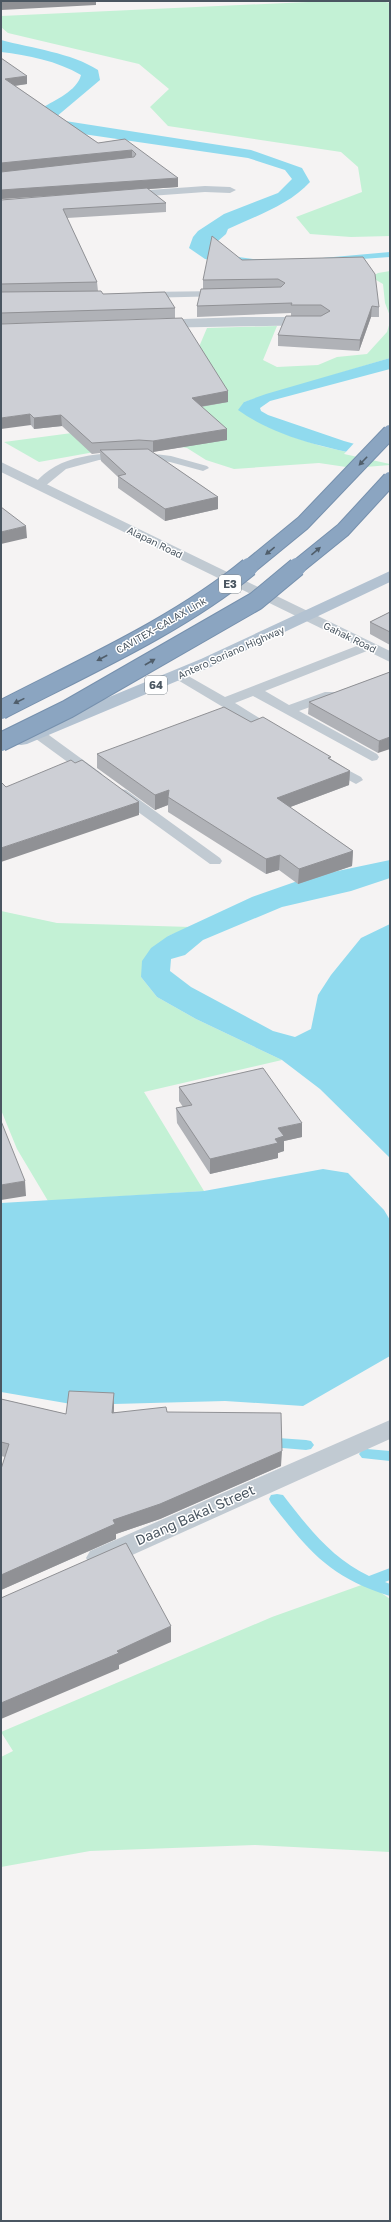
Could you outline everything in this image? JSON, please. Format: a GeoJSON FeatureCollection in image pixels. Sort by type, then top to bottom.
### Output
{"type":"FeatureCollection","features":[{"type":"Feature","properties":{"kind":"highway","name":"CAVITEX–CALAX Link"},"geometry":{"type":"LineString","coordinates":[[1,710],[150,632],[223,589],[303,523],[390,432]]}},
{"type":"Feature","properties":{"kind":"highway","name":"E3"},"geometry":{"type":"LineString","coordinates":[[1,742],[68,709],[256,601],[343,530],[390,478]]}},
{"type":"Feature","properties":{"kind":"main road","name":"Antero Soriano Highway"},"geometry":{"type":"LineString","coordinates":[[1,748],[178,676],[309,618],[390,576]]}},
{"type":"Feature","properties":{"kind":"street"},"geometry":{"type":"LineString","coordinates":[[113,195],[205,189],[230,190]]}},
{"type":"Feature","properties":{"kind":"street"},"geometry":{"type":"LineString","coordinates":[[138,324],[243,320],[321,322]]}},
{"type":"Feature","properties":{"kind":"street","name":"Alapan Road"},"geometry":{"type":"LineString","coordinates":[[1,466],[309,618]]}},
{"type":"Feature","properties":{"kind":"street","name":"Gahak Road"},"geometry":{"type":"LineString","coordinates":[[309,618],[390,657]]}},
{"type":"Feature","properties":{"kind":"street","name":"Daang Bakal Street"},"geometry":{"type":"LineString","coordinates":[[80,1566],[390,1429]]}},
{"type":"Feature","properties":{"kind":"lane"},"geometry":{"type":"LineString","coordinates":[[136,295],[231,294]]}},
{"type":"Feature","properties":{"kind":"lane"},"geometry":{"type":"LineString","coordinates":[[40,485],[62,467],[98,457],[139,455],[171,459],[203,468]]}},
{"type":"Feature","properties":{"kind":"lane"},"geometry":{"type":"LineString","coordinates":[[225,702],[367,646]]}},
{"type":"Feature","properties":{"kind":"lane"},"geometry":{"type":"LineString","coordinates":[[178,676],[284,737]]}},
{"type":"Feature","properties":{"kind":"lane"},"geometry":{"type":"LineString","coordinates":[[254,691],[372,757]]}},
{"type":"Feature","properties":{"kind":"lane"},"geometry":{"type":"LineString","coordinates":[[289,710],[339,691]]}},
{"type":"Feature","properties":{"kind":"lane"},"geometry":{"type":"LineString","coordinates":[[37,733],[215,861]]}},
{"type":"Feature","properties":{"kind":"lane"},"geometry":{"type":"LineString","coordinates":[[317,756],[356,780]]}},
{"type":"Feature","properties":{"kind":"green space"},"geometry":{"type":"Polygon","coordinates":[[[330,1],[381,1],[390,3],[390,236],[351,237],[310,234],[296,217],[362,192],[358,167],[341,152],[168,126],[150,107],[169,89],[139,64],[8,33],[1,27],[1,16],[330,1]]]}},
{"type":"Feature","properties":{"kind":"green space"},"geometry":{"type":"Polygon","coordinates":[[[390,271],[390,316],[385,303],[383,284],[371,277],[378,273],[390,271]]]}},
{"type":"Feature","properties":{"kind":"green space"},"geometry":{"type":"Polygon","coordinates":[[[390,322],[390,358],[244,402],[266,426],[321,446],[390,462],[390,465],[353,468],[319,463],[234,469],[206,460],[187,448],[150,442],[39,462],[4,442],[102,429],[196,354],[207,328],[277,326],[263,360],[277,367],[318,365],[337,357],[367,354],[387,332],[390,322]]]}},
{"type":"Feature","properties":{"kind":"green space"},"geometry":{"type":"Polygon","coordinates":[[[1,911],[57,923],[191,927],[168,936],[141,977],[157,997],[196,1019],[282,1060],[144,1092],[204,1191],[48,1201],[17,1149],[1,1110],[1,911]]]}},
{"type":"Feature","properties":{"kind":"green space"},"geometry":{"type":"Polygon","coordinates":[[[367,1583],[390,1599],[390,1852],[255,1845],[90,1851],[1,1867],[1,1757],[13,1751],[1,1732],[272,1617],[367,1583]]]}},
{"type":"Feature","properties":{"kind":"water"},"geometry":{"type":"Polygon","coordinates":[[[1,40],[64,55],[88,64],[98,70],[100,80],[56,117],[59,120],[251,150],[302,168],[310,182],[302,190],[282,204],[228,229],[226,234],[211,247],[231,256],[253,259],[311,259],[390,252],[390,257],[305,263],[221,262],[205,259],[189,248],[193,237],[198,231],[224,214],[278,193],[292,179],[285,170],[248,158],[76,133],[42,108],[75,86],[81,75],[72,70],[42,59],[1,52],[1,40]]]}},
{"type":"Feature","properties":{"kind":"water"},"geometry":{"type":"Polygon","coordinates":[[[390,358],[390,369],[270,401],[260,408],[261,411],[268,415],[344,441],[376,450],[378,459],[323,446],[287,435],[254,420],[238,410],[244,402],[266,394],[390,358]]]}},
{"type":"Feature","properties":{"kind":"water"},"geometry":{"type":"Polygon","coordinates":[[[390,860],[390,878],[351,891],[282,907],[203,940],[185,955],[171,959],[170,971],[191,987],[273,1031],[295,1037],[311,1029],[318,995],[331,975],[361,938],[390,924],[390,1158],[320,1089],[282,1060],[196,1019],[157,997],[141,977],[142,961],[151,948],[168,936],[252,897],[309,877],[390,860]]]}},
{"type":"Feature","properties":{"kind":"water"},"geometry":{"type":"Polygon","coordinates":[[[323,1169],[348,1173],[384,1210],[390,1220],[390,1356],[303,1406],[225,1401],[77,1405],[1,1392],[1,1203],[204,1191],[323,1169]]]}},
{"type":"Feature","properties":{"kind":"pier"},"geometry":{"type":"Polygon","coordinates":[[[355,442],[390,450],[390,464],[344,454],[355,442]]]}},
{"type":"Feature","properties":{"kind":"building"},"geometry":{"type":"Polygon","coordinates":[[[1,58],[27,76],[5,79],[98,143],[125,139],[178,178],[1,190],[1,172],[134,157],[136,154],[132,150],[1,163],[1,58]]]}},
{"type":"Feature","properties":{"kind":"building"},"geometry":{"type":"Polygon","coordinates":[[[147,188],[166,203],[63,209],[97,282],[1,284],[1,200],[147,188]]]}},
{"type":"Feature","properties":{"kind":"building"},"geometry":{"type":"Polygon","coordinates":[[[212,236],[242,260],[363,257],[375,274],[379,307],[372,306],[360,340],[278,335],[286,316],[321,316],[330,311],[321,305],[291,305],[292,303],[197,306],[201,289],[281,287],[285,283],[278,279],[203,280],[212,236]]]}},
{"type":"Feature","properties":{"kind":"building"},"geometry":{"type":"Polygon","coordinates":[[[101,291],[103,294],[165,292],[175,308],[1,313],[1,292],[101,291]]]}},
{"type":"Feature","properties":{"kind":"building"},"geometry":{"type":"Polygon","coordinates":[[[182,318],[228,391],[192,398],[227,429],[153,441],[139,440],[92,443],[61,415],[34,418],[30,414],[1,418],[1,324],[182,318]]]}},
{"type":"Feature","properties":{"kind":"building"},"geometry":{"type":"Polygon","coordinates":[[[148,449],[218,497],[165,509],[118,476],[126,474],[100,450],[148,449]]]}},
{"type":"Feature","properties":{"kind":"building"},"geometry":{"type":"Polygon","coordinates":[[[1,507],[26,526],[1,532],[1,507]]]}},
{"type":"Feature","properties":{"kind":"building"},"geometry":{"type":"Polygon","coordinates":[[[390,612],[390,632],[370,622],[390,612]]]}},
{"type":"Feature","properties":{"kind":"building"},"geometry":{"type":"Polygon","coordinates":[[[390,672],[390,737],[379,741],[309,702],[390,672]]]}},
{"type":"Feature","properties":{"kind":"building"},"geometry":{"type":"Polygon","coordinates":[[[224,707],[251,722],[263,717],[331,757],[328,758],[350,771],[277,798],[353,851],[299,869],[280,855],[266,859],[168,797],[169,790],[155,795],[97,754],[224,707]]]}},
{"type":"Feature","properties":{"kind":"building"},"geometry":{"type":"Polygon","coordinates":[[[71,760],[75,763],[82,760],[139,802],[1,848],[1,782],[6,787],[71,760]]]}},
{"type":"Feature","properties":{"kind":"building"},"geometry":{"type":"Polygon","coordinates":[[[263,1068],[302,1123],[278,1128],[284,1136],[275,1139],[278,1143],[210,1159],[176,1108],[192,1105],[179,1087],[263,1068]]]}},
{"type":"Feature","properties":{"kind":"building"},"geometry":{"type":"Polygon","coordinates":[[[1,1121],[25,1181],[1,1185],[1,1121]]]}},
{"type":"Feature","properties":{"kind":"building"},"geometry":{"type":"Polygon","coordinates":[[[69,1391],[114,1393],[112,1413],[166,1407],[167,1412],[281,1413],[282,1451],[160,1504],[113,1520],[115,1524],[1,1575],[1,1469],[9,1444],[1,1442],[1,1399],[66,1414],[69,1391]]]}},
{"type":"Feature","properties":{"kind":"building"},"geometry":{"type":"Polygon","coordinates":[[[126,1543],[171,1626],[117,1651],[119,1653],[1,1703],[1,1598],[126,1543]]]}},
{"type":"Feature","properties":{"kind":"waterway"},"geometry":{"type":"LineString","coordinates":[[264,1442],[306,1445]]}},
{"type":"Feature","properties":{"kind":"waterway"},"geometry":{"type":"LineString","coordinates":[[367,1454],[390,1456]]}},
{"type":"Feature","properties":{"kind":"waterway"},"geometry":{"type":"LineString","coordinates":[[277,1499],[313,1544],[338,1566],[368,1583]]}},
{"type":"Feature","properties":{"kind":"waterway"},"geometry":{"type":"LineString","coordinates":[[368,1583],[390,1574]]}},
{"type":"Feature","properties":{"kind":"waterway"},"geometry":{"type":"LineString","coordinates":[[368,1583],[390,1590]]}}]}
